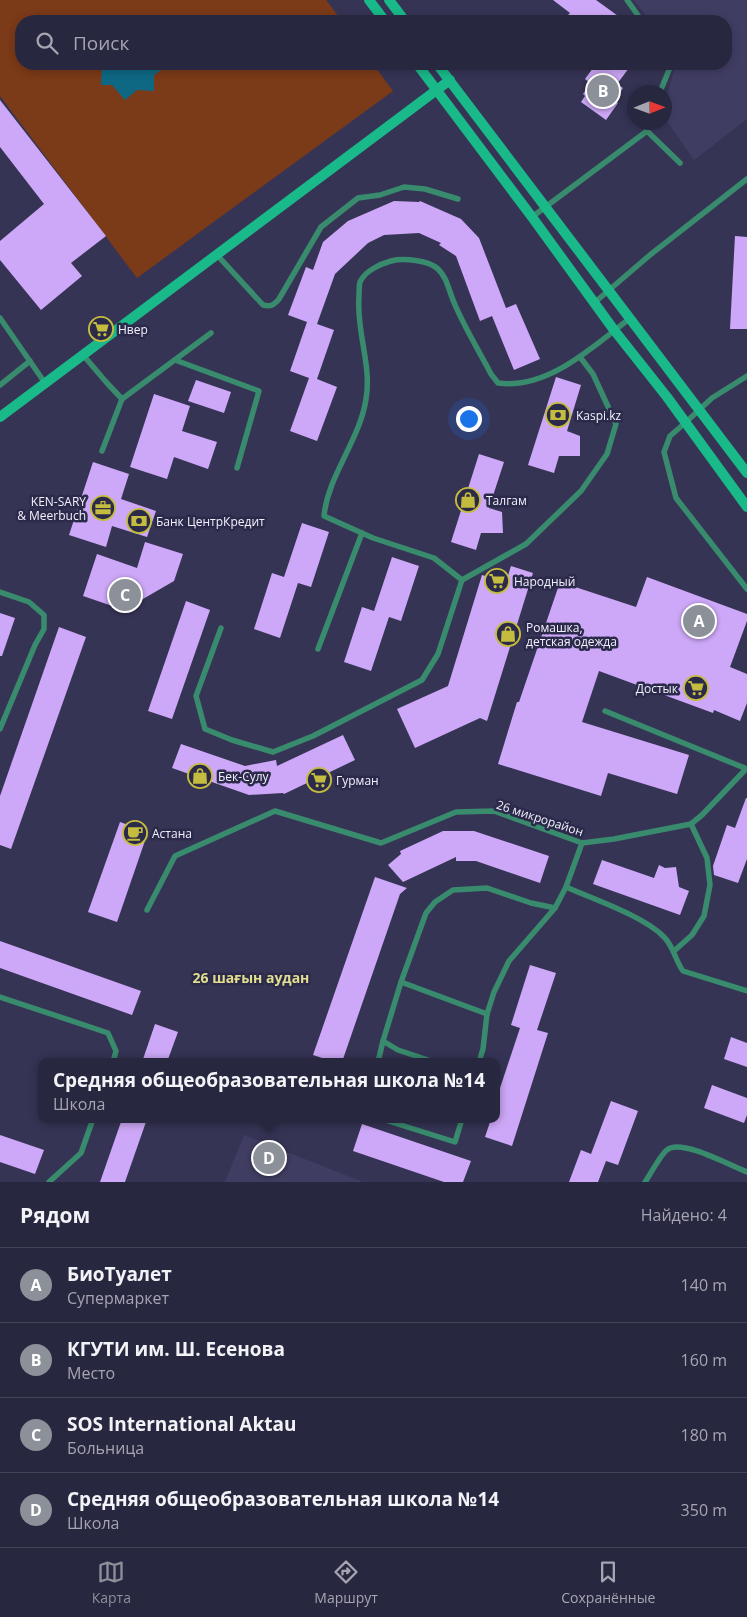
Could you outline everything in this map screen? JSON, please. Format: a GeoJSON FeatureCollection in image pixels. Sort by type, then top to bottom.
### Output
{"type":"FeatureCollection","features":[{"type":"Feature","properties":{"kind":"main road"},"geometry":{"type":"LineString","coordinates":[[369,0],[380,15]]}},
{"type":"Feature","properties":{"kind":"main road"},"geometry":{"type":"LineString","coordinates":[[389,0],[400,15]]}},
{"type":"Feature","properties":{"kind":"main road"},"geometry":{"type":"LineString","coordinates":[[422,70],[614,330],[667,397],[747,507]]}},
{"type":"Feature","properties":{"kind":"main road"},"geometry":{"type":"LineString","coordinates":[[442,70],[747,474]]}},
{"type":"Feature","properties":{"kind":"main road"},"geometry":{"type":"LineString","coordinates":[[0,417],[450,80]]}},
{"type":"Feature","properties":{"kind":"lane"},"geometry":{"type":"LineString","coordinates":[[627,0],[638,15]]}},
{"type":"Feature","properties":{"kind":"lane"},"geometry":{"type":"LineString","coordinates":[[663,85],[670,70]]}},
{"type":"Feature","properties":{"kind":"lane"},"geometry":{"type":"LineString","coordinates":[[532,217],[647,131],[680,163]]}},
{"type":"Feature","properties":{"kind":"lane"},"geometry":{"type":"LineString","coordinates":[[594,303],[650,255],[747,179]]}},
{"type":"Feature","properties":{"kind":"lane"},"geometry":{"type":"LineString","coordinates":[[217,255],[263,305],[270,306],[279,299],[322,227],[358,198],[380,195],[404,187],[425,189],[458,199]]}},
{"type":"Feature","properties":{"kind":"lane"},"geometry":{"type":"LineString","coordinates":[[462,580],[434,558],[373,538],[324,516],[330,490],[364,410],[368,388],[358,312],[360,282],[372,269],[383,263],[398,259],[415,260],[436,268],[447,280],[453,300],[491,374],[498,383],[511,385],[537,380],[580,357],[629,319]]}},
{"type":"Feature","properties":{"kind":"lane"},"geometry":{"type":"LineString","coordinates":[[0,318],[45,383]]}},
{"type":"Feature","properties":{"kind":"lane"},"geometry":{"type":"LineString","coordinates":[[102,451],[122,399],[211,333]]}},
{"type":"Feature","properties":{"kind":"lane"},"geometry":{"type":"LineString","coordinates":[[84,355],[122,399]]}},
{"type":"Feature","properties":{"kind":"lane"},"geometry":{"type":"LineString","coordinates":[[222,628],[196,696],[205,728],[232,740],[273,752],[313,736],[422,680],[438,654],[462,580],[526,544],[581,491],[607,454],[616,424],[593,374],[580,357]]}},
{"type":"Feature","properties":{"kind":"lane"},"geometry":{"type":"LineString","coordinates":[[174,360],[259,391],[237,468]]}},
{"type":"Feature","properties":{"kind":"lane"},"geometry":{"type":"LineString","coordinates":[[0,385],[30,361]]}},
{"type":"Feature","properties":{"kind":"lane"},"geometry":{"type":"LineString","coordinates":[[747,376],[712,398],[670,436],[664,452],[676,498],[747,589]]}},
{"type":"Feature","properties":{"kind":"lane"},"geometry":{"type":"LineString","coordinates":[[318,649],[362,533]]}},
{"type":"Feature","properties":{"kind":"lane"},"geometry":{"type":"LineString","coordinates":[[0,592],[29,602],[44,615],[44,629],[35,645],[0,729]]}},
{"type":"Feature","properties":{"kind":"lane"},"geometry":{"type":"LineString","coordinates":[[605,711],[746,769],[691,824],[707,858],[710,885],[704,916],[692,935],[674,951]]}},
{"type":"Feature","properties":{"kind":"lane","name":"26 микрорайон"},"geometry":{"type":"LineString","coordinates":[[147,910],[176,856],[275,811],[382,844],[410,830],[456,812],[494,811],[582,843],[614,839],[691,824]]}},
{"type":"Feature","properties":{"kind":"lane"},"geometry":{"type":"LineString","coordinates":[[480,1058],[487,1014],[494,992],[509,961],[555,908],[566,887],[582,843]]}},
{"type":"Feature","properties":{"kind":"lane"},"geometry":{"type":"LineString","coordinates":[[566,887],[649,924],[665,938],[683,970],[747,991]]}},
{"type":"Feature","properties":{"kind":"lane"},"geometry":{"type":"LineString","coordinates":[[379,1058],[401,982],[426,913],[435,902],[453,890],[487,888],[531,903],[555,908]]}},
{"type":"Feature","properties":{"kind":"lane"},"geometry":{"type":"LineString","coordinates":[[401,982],[487,1014]]}},
{"type":"Feature","properties":{"kind":"lane"},"geometry":{"type":"LineString","coordinates":[[0,997],[108,1033],[116,1051],[114,1058]]}},
{"type":"Feature","properties":{"kind":"lane"},"geometry":{"type":"LineString","coordinates":[[383,1041],[398,1050],[422,1058]]}},
{"type":"Feature","properties":{"kind":"lane"},"geometry":{"type":"LineString","coordinates":[[49,1182],[81,1153],[91,1123]]}},
{"type":"Feature","properties":{"kind":"lane"},"geometry":{"type":"LineString","coordinates":[[395,1123],[455,1142],[461,1123]]}},
{"type":"Feature","properties":{"kind":"lane"},"geometry":{"type":"LineString","coordinates":[[645,1182],[667,1150],[676,1146],[689,1148],[747,1172]]}},
{"type":"Feature","properties":{"kind":"shaded area"},"geometry":{"type":"Polygon","coordinates":[[[0,0],[326,0],[337,15],[15,15],[15,70],[377,70],[393,91],[137,278],[0,96],[0,0]]]}},
{"type":"Feature","properties":{"kind":"shaded area"},"geometry":{"type":"Polygon","coordinates":[[[634,0],[747,0],[747,119],[694,160],[672,128],[672,85],[670,85],[674,70],[732,70],[732,15],[645,15],[634,0]]]}},
{"type":"Feature","properties":{"kind":"shaded area"},"geometry":{"type":"Polygon","coordinates":[[[244,1135],[363,1182],[225,1182],[244,1135]]]}},
{"type":"Feature","properties":{"kind":"water"},"geometry":{"type":"Polygon","coordinates":[[[102,70],[161,70],[154,75],[154,91],[137,90],[125,100],[112,85],[101,85],[102,70]]]}},
{"type":"Feature","properties":{"kind":"building"},"geometry":{"type":"Polygon","coordinates":[[[553,0],[596,0],[617,15],[568,15],[570,13],[553,0]]]}},
{"type":"Feature","properties":{"kind":"building"},"geometry":{"type":"Polygon","coordinates":[[[592,70],[628,70],[617,84],[623,88],[615,100],[618,103],[606,120],[581,102],[585,96],[583,94],[590,83],[585,79],[592,70]]]}},
{"type":"Feature","properties":{"kind":"building"},"geometry":{"type":"Polygon","coordinates":[[[0,100],[106,236],[71,263],[82,276],[41,310],[0,260],[0,241],[44,204],[0,147],[0,100]]]}},
{"type":"Feature","properties":{"kind":"building"},"geometry":{"type":"Polygon","coordinates":[[[394,201],[420,201],[461,219],[479,238],[506,308],[516,304],[540,359],[514,370],[492,316],[480,321],[456,256],[439,245],[441,243],[419,233],[384,235],[368,243],[335,274],[317,324],[334,330],[317,379],[337,387],[317,441],[290,431],[309,378],[290,371],[307,322],[288,315],[306,267],[313,270],[323,242],[348,221],[394,201]]]}},
{"type":"Feature","properties":{"kind":"building"},"geometry":{"type":"Polygon","coordinates":[[[735,236],[747,237],[747,329],[730,329],[735,236]]]}},
{"type":"Feature","properties":{"kind":"building"},"geometry":{"type":"Polygon","coordinates":[[[556,377],[581,385],[567,431],[580,436],[580,456],[559,456],[554,473],[528,465],[556,377]]]}},
{"type":"Feature","properties":{"kind":"building"},"geometry":{"type":"Polygon","coordinates":[[[196,380],[231,392],[224,413],[188,401],[196,380]]]}},
{"type":"Feature","properties":{"kind":"building"},"geometry":{"type":"Polygon","coordinates":[[[154,394],[190,406],[182,431],[217,442],[208,469],[174,457],[167,479],[130,467],[154,394]]]}},
{"type":"Feature","properties":{"kind":"building"},"geometry":{"type":"Polygon","coordinates":[[[479,454],[504,462],[489,508],[502,512],[503,533],[481,533],[476,550],[451,542],[479,454]]]}},
{"type":"Feature","properties":{"kind":"building"},"geometry":{"type":"Polygon","coordinates":[[[93,462],[129,474],[121,499],[156,511],[147,537],[112,526],[106,547],[69,535],[93,462]]]}},
{"type":"Feature","properties":{"kind":"building"},"geometry":{"type":"Polygon","coordinates":[[[302,523],[329,532],[311,587],[298,583],[280,638],[254,629],[272,573],[284,577],[302,523]]]}},
{"type":"Feature","properties":{"kind":"building"},"geometry":{"type":"Polygon","coordinates":[[[145,542],[183,554],[174,581],[124,610],[83,596],[97,554],[137,568],[145,542]]]}},
{"type":"Feature","properties":{"kind":"building"},"geometry":{"type":"Polygon","coordinates":[[[392,557],[419,566],[401,621],[389,617],[371,671],[344,662],[362,607],[374,611],[392,557]]]}},
{"type":"Feature","properties":{"kind":"building"},"geometry":{"type":"Polygon","coordinates":[[[511,566],[533,573],[487,721],[480,718],[415,748],[397,709],[448,686],[482,575],[506,582],[511,566]]]}},
{"type":"Feature","properties":{"kind":"building","name":"Достык"},"geometry":{"type":"Polygon","coordinates":[[[647,577],[747,614],[747,621],[730,667],[747,674],[747,703],[740,721],[714,710],[713,713],[599,671],[582,722],[689,755],[677,794],[608,773],[601,796],[498,764],[517,702],[519,702],[560,582],[636,607],[647,577]]]}},
{"type":"Feature","properties":{"kind":"building"},"geometry":{"type":"Polygon","coordinates":[[[186,601],[210,610],[172,719],[148,711],[186,601]]]}},
{"type":"Feature","properties":{"kind":"building"},"geometry":{"type":"Polygon","coordinates":[[[0,613],[15,618],[2,656],[0,656],[0,613]]]}},
{"type":"Feature","properties":{"kind":"building"},"geometry":{"type":"Polygon","coordinates":[[[59,627],[86,637],[11,849],[0,845],[0,796],[59,627]]]}},
{"type":"Feature","properties":{"kind":"building"},"geometry":{"type":"Polygon","coordinates":[[[343,735],[355,760],[284,794],[249,795],[172,768],[181,744],[245,766],[276,760],[277,766],[343,735]]]}},
{"type":"Feature","properties":{"kind":"building"},"geometry":{"type":"Polygon","coordinates":[[[746,798],[747,859],[738,883],[714,875],[713,866],[727,825],[735,828],[746,798]]]}},
{"type":"Feature","properties":{"kind":"building"},"geometry":{"type":"Polygon","coordinates":[[[120,822],[148,832],[117,922],[88,912],[120,822]]]}},
{"type":"Feature","properties":{"kind":"building"},"geometry":{"type":"Polygon","coordinates":[[[443,831],[474,831],[549,856],[540,883],[476,861],[456,861],[456,857],[403,882],[388,865],[401,854],[400,851],[443,831]]]}},
{"type":"Feature","properties":{"kind":"building"},"geometry":{"type":"Polygon","coordinates":[[[602,860],[654,878],[659,865],[665,868],[676,867],[679,887],[689,891],[680,915],[593,884],[602,860]]]}},
{"type":"Feature","properties":{"kind":"building"},"geometry":{"type":"Polygon","coordinates":[[[375,877],[407,888],[400,894],[343,1058],[322,1058],[313,1055],[375,877]]]}},
{"type":"Feature","properties":{"kind":"building"},"geometry":{"type":"Polygon","coordinates":[[[0,941],[141,991],[132,1015],[0,968],[0,941]]]}},
{"type":"Feature","properties":{"kind":"building"},"geometry":{"type":"Polygon","coordinates":[[[530,965],[556,973],[537,1030],[548,1033],[512,1146],[485,1137],[490,1123],[500,1123],[500,1088],[520,1028],[511,1025],[530,965]]]}},
{"type":"Feature","properties":{"kind":"building"},"geometry":{"type":"Polygon","coordinates":[[[155,1024],[178,1032],[168,1058],[143,1058],[155,1024]]]}},
{"type":"Feature","properties":{"kind":"building"},"geometry":{"type":"Polygon","coordinates":[[[731,1037],[747,1043],[747,1067],[724,1059],[731,1037]]]}},
{"type":"Feature","properties":{"kind":"building"},"geometry":{"type":"Polygon","coordinates":[[[712,1085],[747,1098],[747,1115],[744,1123],[704,1108],[712,1085]]]}},
{"type":"Feature","properties":{"kind":"building"},"geometry":{"type":"Polygon","coordinates":[[[611,1101],[638,1111],[618,1165],[606,1161],[598,1182],[569,1182],[581,1150],[591,1154],[611,1101]]]}},
{"type":"Feature","properties":{"kind":"building"},"geometry":{"type":"Polygon","coordinates":[[[121,1123],[146,1123],[125,1182],[100,1182],[121,1123]]]}},
{"type":"Feature","properties":{"kind":"building"},"geometry":{"type":"Polygon","coordinates":[[[362,1124],[471,1161],[463,1182],[444,1182],[353,1151],[362,1124]]]}},
{"type":"Feature","properties":{"kind":"building"},"geometry":{"type":"Polygon","coordinates":[[[0,1135],[44,1150],[35,1174],[0,1162],[0,1135]]]}},
{"type":"Feature","properties":{"kind":"place","name":"КГУТИ им. Ш. Есенова"},"geometry":{"type":"Point","coordinates":[603,91]}},
{"type":"Feature","properties":{"kind":"place","name":"Нвер"},"geometry":{"type":"Point","coordinates":[101,329]}},
{"type":"Feature","properties":{"kind":"place","name":"Kaspi.kz"},"geometry":{"type":"Point","coordinates":[558,415]}},
{"type":"Feature","properties":{"kind":"place","name":"Талгам"},"geometry":{"type":"Point","coordinates":[468,500]}},
{"type":"Feature","properties":{"kind":"place","name":"KEN-SARY & Meerbuch"},"geometry":{"type":"Point","coordinates":[103,508]}},
{"type":"Feature","properties":{"kind":"place","name":"Банк ЦентрКредит"},"geometry":{"type":"Point","coordinates":[139,521]}},
{"type":"Feature","properties":{"kind":"place","name":"Народный"},"geometry":{"type":"Point","coordinates":[497,581]}},
{"type":"Feature","properties":{"kind":"place","name":"SOS International Aktau"},"geometry":{"type":"Point","coordinates":[125,595]}},
{"type":"Feature","properties":{"kind":"place","name":"БиоТуалет"},"geometry":{"type":"Point","coordinates":[699,621]}},
{"type":"Feature","properties":{"kind":"place","name":"Ромашка, детская одежда"},"geometry":{"type":"Point","coordinates":[508,634]}},
{"type":"Feature","properties":{"kind":"place","name":"Достык"},"geometry":{"type":"Point","coordinates":[696,688]}},
{"type":"Feature","properties":{"kind":"place","name":"Бек-Сулу"},"geometry":{"type":"Point","coordinates":[200,776]}},
{"type":"Feature","properties":{"kind":"place","name":"Гурман"},"geometry":{"type":"Point","coordinates":[319,780]}},
{"type":"Feature","properties":{"kind":"place","name":"Астана"},"geometry":{"type":"Point","coordinates":[135,833]}},
{"type":"Feature","properties":{"kind":"place","name":"Cредняя общеобразовательная школа №14"},"geometry":{"type":"Point","coordinates":[269,1158]}},
{"type":"Feature","properties":{"kind":"district","name":"26 шағын аудан"},"geometry":{"type":"Point","coordinates":[251,977]}}]}
